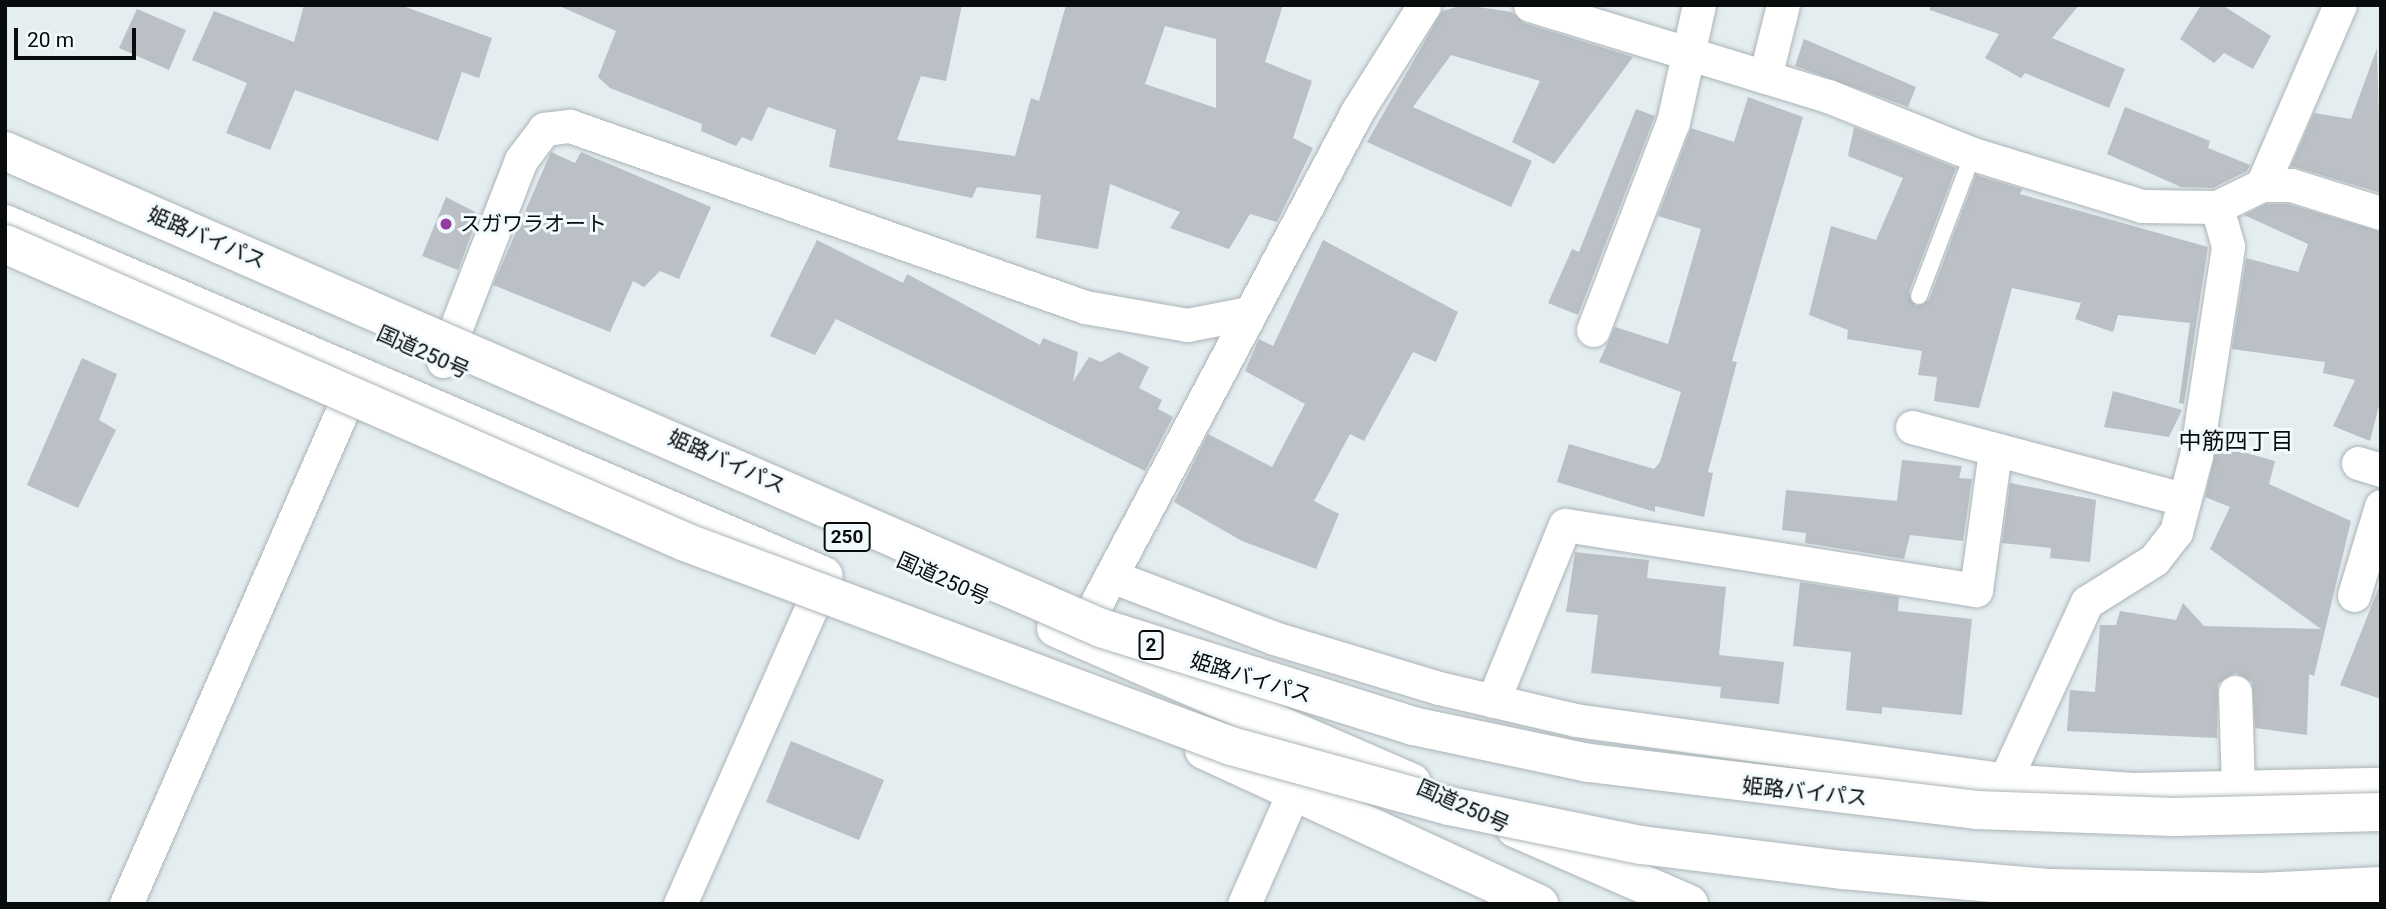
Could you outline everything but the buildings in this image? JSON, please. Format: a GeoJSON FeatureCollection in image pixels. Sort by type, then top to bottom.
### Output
{"type":"FeatureCollection","features":[{"type":"Feature","properties":{"kind":"highway","name":"姫路バイパス"},"geometry":{"type":"LineString","coordinates":[[5,151],[1101,628],[1413,726],[1589,763],[1976,810],[2174,817],[2381,811]]}},
{"type":"Feature","properties":{"kind":"highway","name":"国道250号"},"geometry":{"type":"LineString","coordinates":[[5,170],[1689,904]]}},
{"type":"Feature","properties":{"kind":"highway","name":"250"},"geometry":{"type":"LineString","coordinates":[[5,224],[825,577],[1539,904]]}},
{"type":"Feature","properties":{"kind":"highway"},"geometry":{"type":"LineString","coordinates":[[5,244],[685,542],[1231,746],[1450,806],[1641,845],[1857,872],[2050,888],[2260,892],[2381,886]]}},
{"type":"Feature","properties":{"kind":"street"},"geometry":{"type":"LineString","coordinates":[[1078,638],[1358,110],[1424,5]]}},
{"type":"Feature","properties":{"kind":"street"},"geometry":{"type":"LineString","coordinates":[[1530,5],[1616,18],[1688,54],[1765,77],[1973,154],[2142,206],[2217,207],[2262,185],[2291,185],[2381,213]]}},
{"type":"Feature","properties":{"kind":"street"},"geometry":{"type":"LineString","coordinates":[[1594,330],[1673,122],[1699,5]]}},
{"type":"Feature","properties":{"kind":"street"},"geometry":{"type":"LineString","coordinates":[[1765,77],[1783,5]]}},
{"type":"Feature","properties":{"kind":"street"},"geometry":{"type":"LineString","coordinates":[[2262,185],[2340,5]]}},
{"type":"Feature","properties":{"kind":"street"},"geometry":{"type":"LineString","coordinates":[[443,361],[521,160],[544,129],[569,127],[1086,307],[1187,325],[1249,313]]}},
{"type":"Feature","properties":{"kind":"street"},"geometry":{"type":"LineString","coordinates":[[2005,780],[2087,602],[2154,559],[2176,532],[2196,456],[2228,246],[2217,207]]}},
{"type":"Feature","properties":{"kind":"street"},"geometry":{"type":"LineString","coordinates":[[126,904],[358,375]]}},
{"type":"Feature","properties":{"kind":"street"},"geometry":{"type":"LineString","coordinates":[[1912,427],[1995,452],[2183,499]]}},
{"type":"Feature","properties":{"kind":"street"},"geometry":{"type":"LineString","coordinates":[[1493,701],[1565,525],[1976,590],[1995,452]]}},
{"type":"Feature","properties":{"kind":"street"},"geometry":{"type":"LineString","coordinates":[[2354,595],[2381,506]]}},
{"type":"Feature","properties":{"kind":"street"},"geometry":{"type":"LineString","coordinates":[[1111,576],[1274,638],[1493,701],[1576,720],[2005,780],[2133,789],[2381,784]]}},
{"type":"Feature","properties":{"kind":"street"},"geometry":{"type":"LineString","coordinates":[[680,904],[825,577]]}},
{"type":"Feature","properties":{"kind":"street"},"geometry":{"type":"LineString","coordinates":[[2235,692],[2238,786]]}},
{"type":"Feature","properties":{"kind":"street"},"geometry":{"type":"LineString","coordinates":[[1244,904],[1294,791]]}},
{"type":"Feature","properties":{"kind":"lane"},"geometry":{"type":"LineString","coordinates":[[1919,296],[1973,154]]}},
{"type":"Feature","properties":{"kind":"place","name":"スガワラオート"},"geometry":{"type":"Point","coordinates":[446,224]}},
{"type":"Feature","properties":{"kind":"district","name":"中筋四丁目"},"geometry":{"type":"Point","coordinates":[2236,442]}}]}
